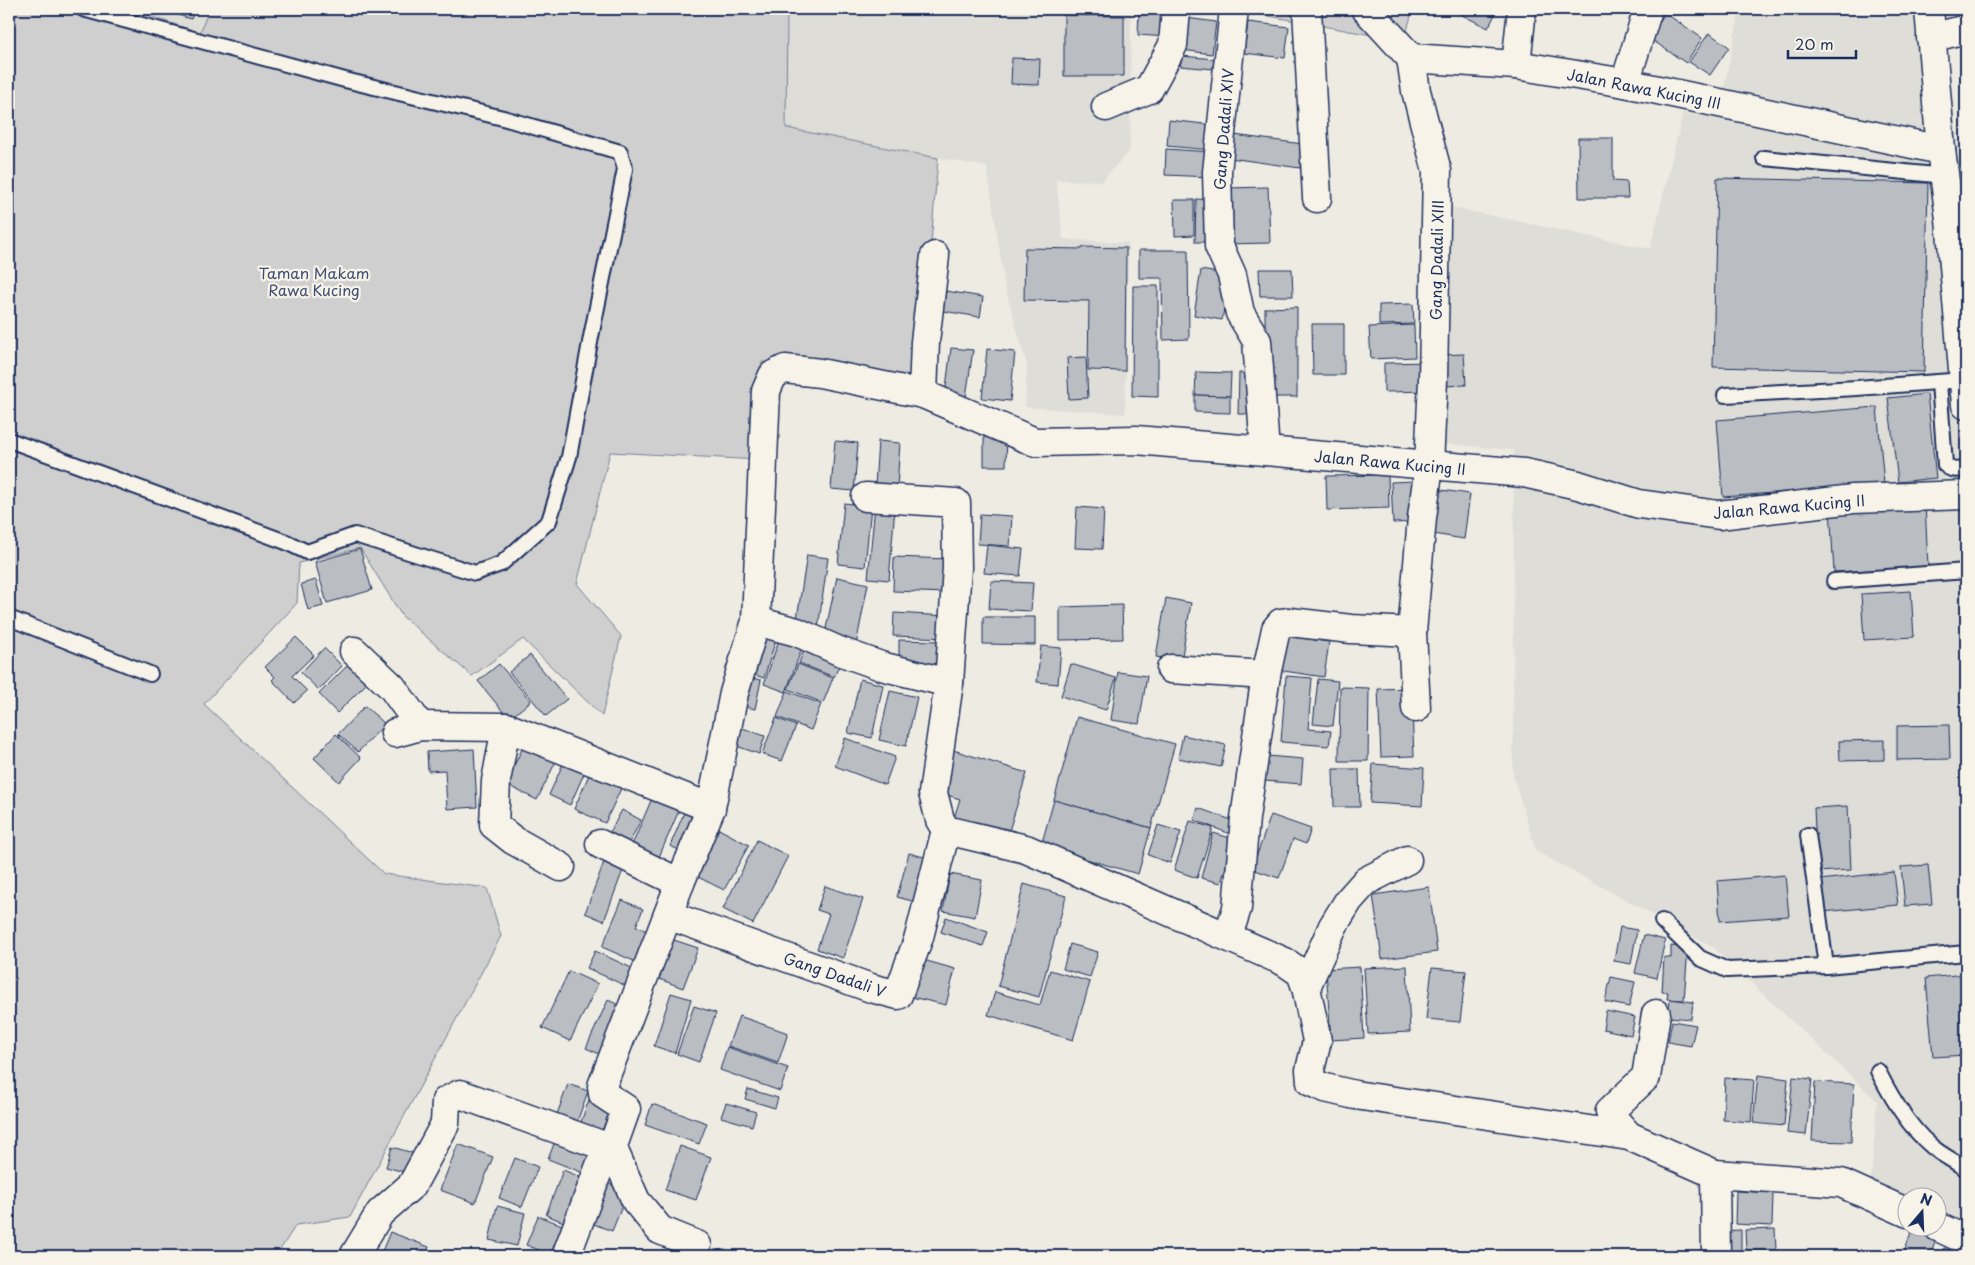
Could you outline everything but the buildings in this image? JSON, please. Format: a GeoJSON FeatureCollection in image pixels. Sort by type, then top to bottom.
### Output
{"type":"FeatureCollection","features":[{"type":"Feature","properties":{"kind":"street"},"geometry":{"type":"LineString","coordinates":[[1106,107],[1149,89],[1173,45],[1176,9]]}},
{"type":"Feature","properties":{"kind":"street","name":"Gang Dadali XIV"},"geometry":{"type":"LineString","coordinates":[[1234,9],[1217,172],[1219,246],[1232,275],[1240,314],[1257,341],[1265,451]]}},
{"type":"Feature","properties":{"kind":"street"},"geometry":{"type":"LineString","coordinates":[[1307,9],[1317,198]]}},
{"type":"Feature","properties":{"kind":"street"},"geometry":{"type":"LineString","coordinates":[[1366,9],[1410,58]]}},
{"type":"Feature","properties":{"kind":"street"},"geometry":{"type":"LineString","coordinates":[[1516,65],[1522,9]]}},
{"type":"Feature","properties":{"kind":"street"},"geometry":{"type":"LineString","coordinates":[[1625,83],[1648,9]]}},
{"type":"Feature","properties":{"kind":"street"},"geometry":{"type":"LineString","coordinates":[[1929,9],[1930,38],[1943,163],[1958,219],[1956,389]]}},
{"type":"Feature","properties":{"kind":"street"},"geometry":{"type":"LineString","coordinates":[[1930,38],[1966,29]]}},
{"type":"Feature","properties":{"kind":"street","name":"Jalan Rawa Kucing III"},"geometry":{"type":"LineString","coordinates":[[1410,58],[1516,65],[1625,83],[1943,163]]}},
{"type":"Feature","properties":{"kind":"street","name":"Gang Dadali XIII"},"geometry":{"type":"LineString","coordinates":[[1410,58],[1416,91],[1438,171],[1429,465],[1422,518],[1412,632],[1416,708]]}},
{"type":"Feature","properties":{"kind":"street"},"geometry":{"type":"LineString","coordinates":[[923,394],[925,342],[935,256]]}},
{"type":"Feature","properties":{"kind":"street","name":"Jalan Rawa Kucing II"},"geometry":{"type":"LineString","coordinates":[[609,1145],[615,1140],[626,1108],[603,1094],[602,1086],[680,882],[711,808],[734,693],[756,621],[766,391],[772,375],[785,369],[923,394],[1035,442],[1136,440],[1524,473],[1578,485],[1639,504],[1719,515],[1853,499],[1966,494]]}},
{"type":"Feature","properties":{"kind":"street"},"geometry":{"type":"LineString","coordinates":[[866,497],[956,503],[957,568],[949,683],[933,793],[940,820],[946,830],[1026,848],[1285,962],[1301,974],[1306,987],[1317,1041],[1310,1070],[1312,1082],[1324,1088],[1355,1095],[1629,1136],[1715,1174],[1841,1183],[1898,1209]]}},
{"type":"Feature","properties":{"kind":"street"},"geometry":{"type":"LineString","coordinates":[[756,621],[797,632],[839,651],[881,666],[949,683]]}},
{"type":"Feature","properties":{"kind":"street"},"geometry":{"type":"LineString","coordinates":[[1228,936],[1237,908],[1245,818],[1266,675],[1276,629],[1281,623],[1290,622],[1351,629],[1412,632]]}},
{"type":"Feature","properties":{"kind":"street"},"geometry":{"type":"LineString","coordinates":[[354,651],[392,687],[407,730],[506,727],[711,808]]}},
{"type":"Feature","properties":{"kind":"street"},"geometry":{"type":"LineString","coordinates":[[1171,670],[1266,675]]}},
{"type":"Feature","properties":{"kind":"street"},"geometry":{"type":"LineString","coordinates":[[506,727],[496,781],[494,824],[513,840],[561,867]]}},
{"type":"Feature","properties":{"kind":"street","name":"Gang Dadali V"},"geometry":{"type":"LineString","coordinates":[[668,915],[871,988],[898,995],[919,937],[946,830]]}},
{"type":"Feature","properties":{"kind":"street"},"geometry":{"type":"LineString","coordinates":[[600,844],[680,882]]}},
{"type":"Feature","properties":{"kind":"street"},"geometry":{"type":"LineString","coordinates":[[1306,987],[1333,926],[1349,900],[1366,880],[1407,860]]}},
{"type":"Feature","properties":{"kind":"street"},"geometry":{"type":"LineString","coordinates":[[1629,1136],[1612,1118],[1610,1110],[1646,1077],[1656,1014]]}},
{"type":"Feature","properties":{"kind":"street"},"geometry":{"type":"LineString","coordinates":[[354,1256],[380,1213],[412,1185],[445,1124],[446,1101],[460,1094],[609,1145],[636,1201],[660,1230],[696,1245]]}},
{"type":"Feature","properties":{"kind":"street"},"geometry":{"type":"LineString","coordinates":[[566,1256],[609,1145]]}},
{"type":"Feature","properties":{"kind":"street"},"geometry":{"type":"LineString","coordinates":[[1715,1174],[1716,1256]]}},
{"type":"Feature","properties":{"kind":"street"},"geometry":{"type":"LineString","coordinates":[[1948,1232],[1966,1240]]}},
{"type":"Feature","properties":{"kind":"lane"},"geometry":{"type":"LineString","coordinates":[[9,440],[286,542],[307,552],[355,536],[475,574],[502,564],[549,520],[558,493],[569,457],[591,337],[626,169],[620,152],[503,118],[345,80],[83,9]]}},
{"type":"Feature","properties":{"kind":"lane"},"geometry":{"type":"LineString","coordinates":[[1764,158],[1943,163]]}},
{"type":"Feature","properties":{"kind":"lane"},"geometry":{"type":"LineString","coordinates":[[1725,395],[1857,388],[1956,389],[1945,465],[1948,469],[1966,469]]}},
{"type":"Feature","properties":{"kind":"lane"},"geometry":{"type":"LineString","coordinates":[[1834,581],[1966,571]]}},
{"type":"Feature","properties":{"kind":"lane"},"geometry":{"type":"LineString","coordinates":[[9,618],[150,674]]}},
{"type":"Feature","properties":{"kind":"lane"},"geometry":{"type":"LineString","coordinates":[[1808,835],[1826,966]]}},
{"type":"Feature","properties":{"kind":"lane"},"geometry":{"type":"LineString","coordinates":[[1662,921],[1700,958],[1727,970],[1826,966],[1966,953]]}},
{"type":"Feature","properties":{"kind":"lane"},"geometry":{"type":"LineString","coordinates":[[1878,1071],[1893,1100],[1916,1129],[1938,1152],[1966,1169]]}},
{"type":"Feature","properties":{"kind":"shaded area"},"geometry":{"type":"Polygon","coordinates":[[[130,9],[209,9],[201,33],[130,9]]]}},
{"type":"Feature","properties":{"kind":"shaded area"},"geometry":{"type":"Polygon","coordinates":[[[787,9],[1131,9],[1130,150],[1102,181],[1056,180],[1063,239],[1128,243],[1125,414],[1025,407],[1027,365],[1005,287],[987,167],[785,128],[787,9]]]}},
{"type":"Feature","properties":{"kind":"shaded area"},"geometry":{"type":"Polygon","coordinates":[[[1740,9],[1966,9],[1966,43],[1947,44],[1966,223],[1966,1232],[1948,1222],[1948,1188],[1898,1188],[1898,1195],[1871,1181],[1877,1101],[1714,948],[1536,851],[1513,776],[1514,450],[1436,443],[1450,207],[1650,249],[1683,113],[1718,118],[1740,9]]]}},
{"type":"Feature","properties":{"kind":"green space","name":"Taman Makam Rawa Kucing"},"geometry":{"type":"Polygon","coordinates":[[[9,9],[130,9],[200,33],[209,9],[787,9],[786,128],[938,158],[920,379],[762,362],[759,460],[610,452],[577,584],[621,636],[602,716],[523,639],[472,676],[402,616],[360,548],[299,563],[297,603],[204,704],[384,874],[487,888],[501,936],[350,1217],[296,1225],[276,1256],[9,1256],[9,9]]]}},
{"type":"Feature","properties":{"kind":"green space"},"geometry":{"type":"Polygon","coordinates":[[[1231,9],[1413,9],[1404,41],[1231,9]]]}}]}
